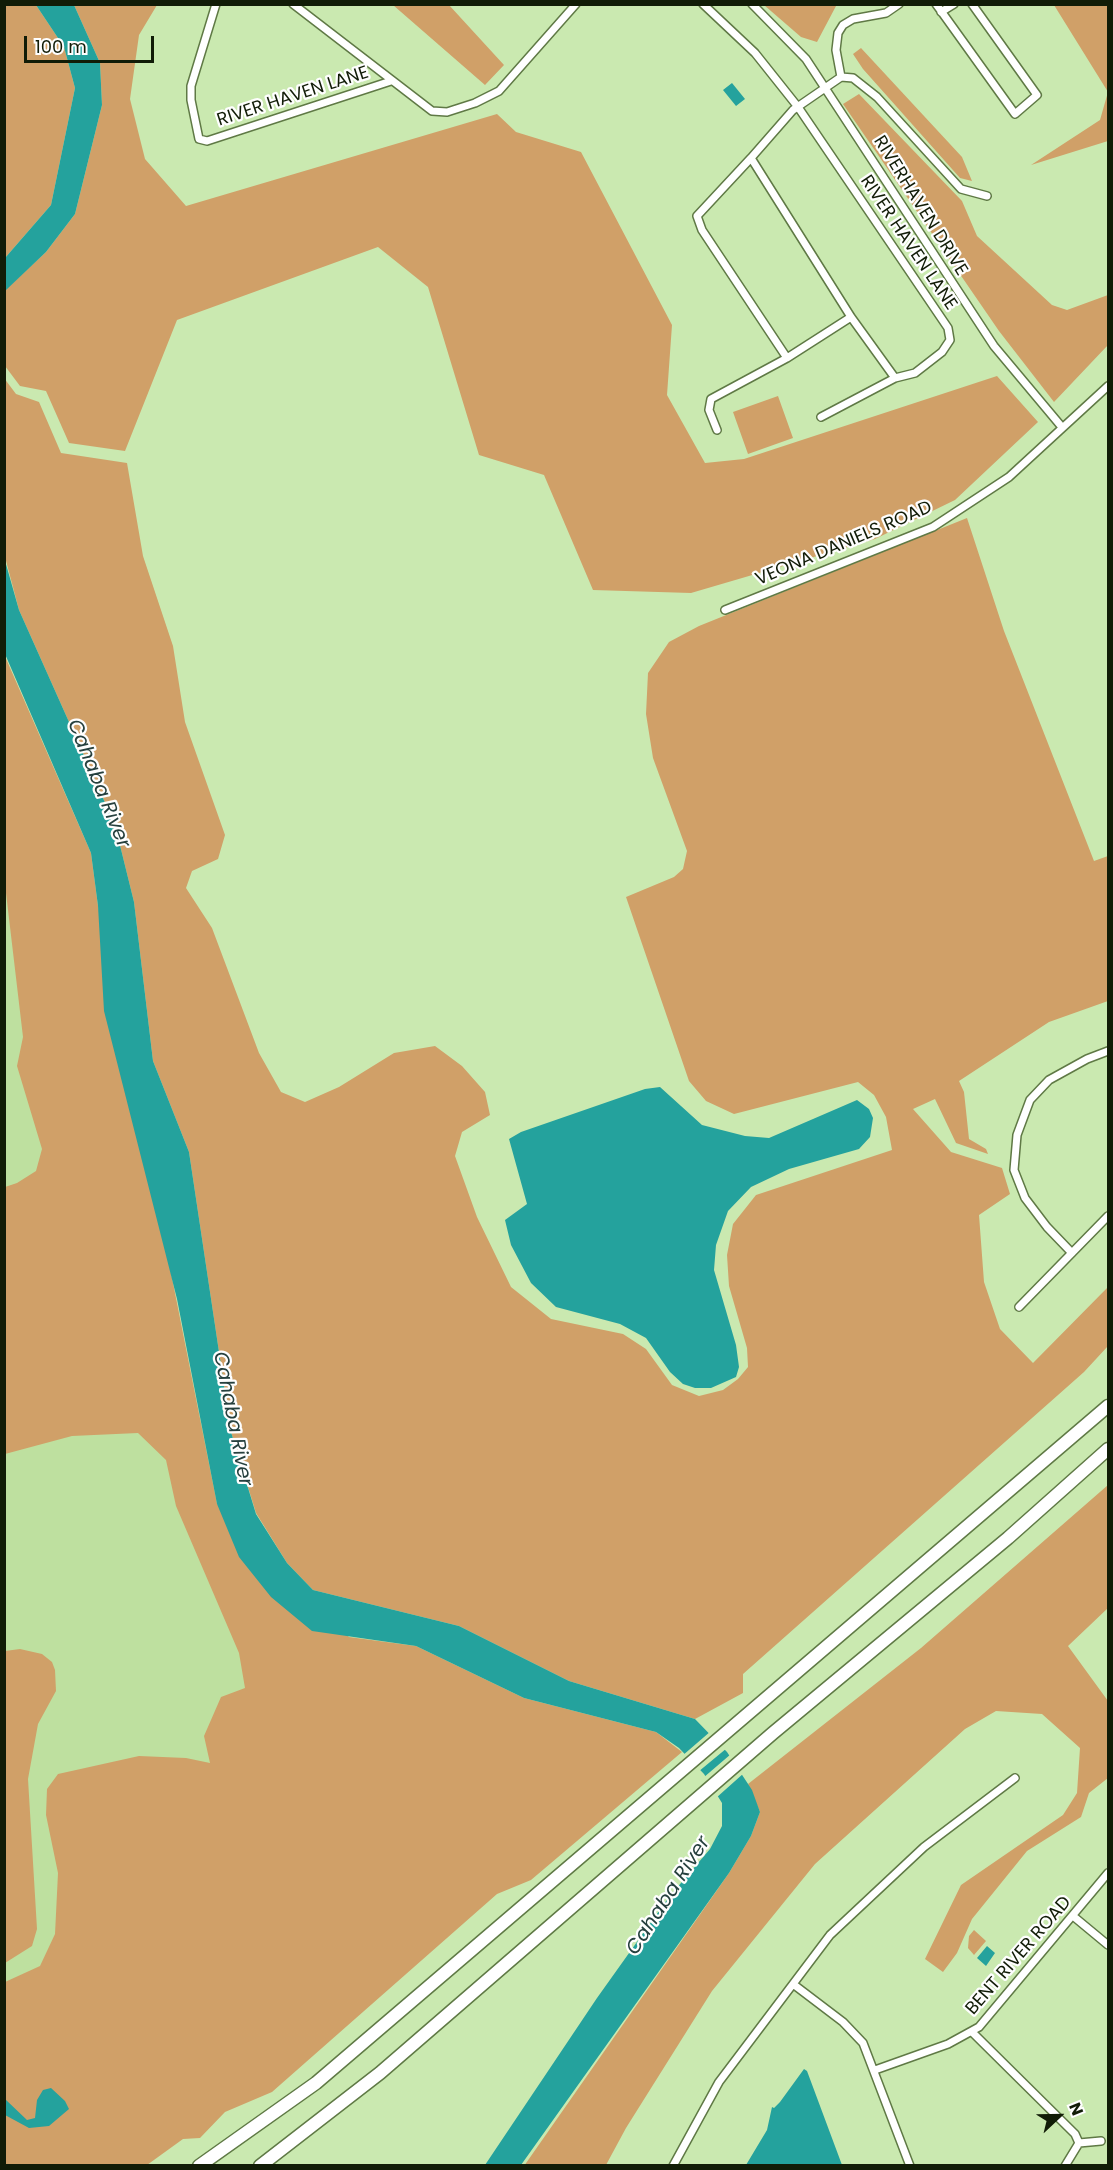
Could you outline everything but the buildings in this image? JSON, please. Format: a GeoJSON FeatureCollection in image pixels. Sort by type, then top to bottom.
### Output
{"type":"FeatureCollection","features":[{"type":"Feature","properties":{"kind":"highway"},"geometry":{"type":"LineString","coordinates":[[199,2166],[316,2083],[1108,1406]]}},
{"type":"Feature","properties":{"kind":"highway"},"geometry":{"type":"LineString","coordinates":[[260,2166],[380,2073],[773,1733],[1008,1538],[1108,1449]]}},
{"type":"Feature","properties":{"kind":"street","name":"RIVER HAVEN LANE"},"geometry":{"type":"LineString","coordinates":[[216,4],[191,86],[191,100],[199,139],[207,141],[391,81]]}},
{"type":"Feature","properties":{"kind":"street","name":"RIVER HAVEN LANE"},"geometry":{"type":"LineString","coordinates":[[293,4],[432,111],[447,112],[475,103],[499,91],[576,4]]}},
{"type":"Feature","properties":{"kind":"street","name":"RIVER HAVEN LANE"},"geometry":{"type":"LineString","coordinates":[[703,4],[755,53],[798,107],[948,328],[950,340],[942,352],[915,373],[895,378],[821,417]]}},
{"type":"Feature","properties":{"kind":"street","name":"RIVERHAVEN DRIVE"},"geometry":{"type":"LineString","coordinates":[[752,4],[807,59],[952,286],[994,346],[1061,426]]}},
{"type":"Feature","properties":{"kind":"street"},"geometry":{"type":"LineString","coordinates":[[841,77],[836,50],[838,33],[843,25],[853,19],[886,14],[898,4]]}},
{"type":"Feature","properties":{"kind":"street"},"geometry":{"type":"LineString","coordinates":[[936,4],[1015,114],[1037,95],[972,4]]}},
{"type":"Feature","properties":{"kind":"street"},"geometry":{"type":"LineString","coordinates":[[941,12],[954,4]]}},
{"type":"Feature","properties":{"kind":"street"},"geometry":{"type":"LineString","coordinates":[[787,358],[702,230],[697,216],[798,107],[841,77],[854,78],[877,97],[960,189],[987,196]]}},
{"type":"Feature","properties":{"kind":"street"},"geometry":{"type":"LineString","coordinates":[[751,158],[851,317],[895,378]]}},
{"type":"Feature","properties":{"kind":"street"},"geometry":{"type":"LineString","coordinates":[[717,430],[709,410],[711,399],[787,358],[851,317]]}},
{"type":"Feature","properties":{"kind":"street","name":"VEONA DANIELS ROAD"},"geometry":{"type":"LineString","coordinates":[[725,610],[933,526],[1009,477],[1061,426],[1108,386]]}},
{"type":"Feature","properties":{"kind":"street"},"geometry":{"type":"LineString","coordinates":[[1072,1253],[1047,1227],[1025,1198],[1014,1170],[1017,1135],[1030,1100],[1049,1080],[1087,1059],[1108,1051]]}},
{"type":"Feature","properties":{"kind":"street"},"geometry":{"type":"LineString","coordinates":[[1019,1307],[1108,1216]]}},
{"type":"Feature","properties":{"kind":"street"},"geometry":{"type":"LineString","coordinates":[[673,2166],[719,2082],[830,1935],[908,1860],[1015,1778]]}},
{"type":"Feature","properties":{"kind":"street","name":"BENT RIVER ROAD"},"geometry":{"type":"LineString","coordinates":[[875,2070],[948,2044],[972,2032],[1003,2002],[1108,1873]]}},
{"type":"Feature","properties":{"kind":"street"},"geometry":{"type":"LineString","coordinates":[[1073,1916],[1108,1945]]}},
{"type":"Feature","properties":{"kind":"street"},"geometry":{"type":"LineString","coordinates":[[793,1984],[857,2036],[867,2050],[910,2166]]}},
{"type":"Feature","properties":{"kind":"street"},"geometry":{"type":"LineString","coordinates":[[972,2032],[1075,2134],[1079,2143]]}},
{"type":"Feature","properties":{"kind":"street"},"geometry":{"type":"LineString","coordinates":[[1079,2143],[1101,2141]]}},
{"type":"Feature","properties":{"kind":"street"},"geometry":{"type":"LineString","coordinates":[[1065,2166],[1079,2143]]}},
{"type":"Feature","properties":{"kind":"shaded area"},"geometry":{"type":"Polygon","coordinates":[[[834,4],[836,6],[817,42],[801,37],[764,5],[834,4]]]}},
{"type":"Feature","properties":{"kind":"shaded area"},"geometry":{"type":"Polygon","coordinates":[[[5,5],[36,5],[64,47],[75,88],[51,205],[5,258],[5,5]]]}},
{"type":"Feature","properties":{"kind":"shaded area"},"geometry":{"type":"Polygon","coordinates":[[[74,5],[157,5],[139,35],[130,99],[145,159],[186,206],[497,114],[516,132],[581,152],[672,325],[667,395],[705,463],[744,459],[997,376],[1038,422],[955,500],[875,539],[691,593],[593,590],[544,475],[479,455],[428,287],[378,247],[177,320],[125,451],[69,443],[46,391],[20,386],[5,366],[4,291],[46,252],[75,214],[102,105],[100,63],[74,5]]]}},
{"type":"Feature","properties":{"kind":"shaded area"},"geometry":{"type":"Polygon","coordinates":[[[393,5],[449,5],[504,65],[485,85],[393,5]]]}},
{"type":"Feature","properties":{"kind":"shaded area"},"geometry":{"type":"Polygon","coordinates":[[[1054,5],[1108,5],[1108,92],[1054,5]]]}},
{"type":"Feature","properties":{"kind":"shaded area"},"geometry":{"type":"Polygon","coordinates":[[[861,48],[962,157],[972,181],[960,178],[863,69],[853,54],[861,48]]]}},
{"type":"Feature","properties":{"kind":"shaded area"},"geometry":{"type":"Polygon","coordinates":[[[1108,92],[1108,141],[1031,165],[1100,120],[1108,92]]]}},
{"type":"Feature","properties":{"kind":"shaded area"},"geometry":{"type":"Polygon","coordinates":[[[859,94],[962,201],[977,236],[1052,305],[1067,310],[1108,295],[1108,345],[1054,402],[999,331],[843,104],[859,94]]]}},
{"type":"Feature","properties":{"kind":"shaded area"},"geometry":{"type":"Polygon","coordinates":[[[4,378],[16,394],[39,402],[61,453],[127,463],[143,556],[173,646],[185,722],[225,835],[218,859],[192,871],[186,888],[212,928],[259,1053],[281,1092],[305,1102],[339,1087],[394,1053],[435,1046],[462,1066],[485,1092],[490,1115],[462,1132],[455,1156],[477,1217],[511,1287],[551,1319],[623,1334],[646,1349],[672,1385],[699,1396],[723,1390],[738,1379],[748,1367],[747,1348],[729,1286],[727,1255],[733,1224],[756,1195],[892,1150],[886,1117],[874,1095],[858,1082],[734,1114],[706,1101],[689,1081],[626,897],[674,877],[683,869],[687,851],[653,758],[646,714],[648,673],[669,642],[699,626],[967,518],[1004,631],[1094,861],[1108,856],[1108,1001],[1049,1022],[959,1081],[964,1092],[969,1139],[986,1149],[988,1154],[956,1143],[935,1099],[913,1109],[951,1152],[1002,1168],[1010,1194],[979,1215],[984,1282],[1000,1329],[1033,1363],[1108,1287],[1108,1346],[1084,1372],[743,1674],[743,1693],[695,1719],[569,1681],[459,1626],[313,1590],[287,1563],[256,1513],[231,1432],[189,1152],[153,1061],[134,902],[115,825],[19,610],[5,557],[4,378]]]}},
{"type":"Feature","properties":{"kind":"shaded area"},"geometry":{"type":"Polygon","coordinates":[[[778,396],[793,438],[748,454],[733,412],[778,396]]]}},
{"type":"Feature","properties":{"kind":"shaded area"},"geometry":{"type":"Polygon","coordinates":[[[4,654],[91,853],[98,906],[217,1504],[349,1637],[416,1646],[524,1698],[656,1732],[682,1752],[531,1880],[497,1894],[272,2092],[225,2112],[200,2138],[183,2139],[147,2165],[5,2165],[5,1982],[40,1966],[55,1934],[58,1873],[46,1815],[47,1789],[58,1774],[139,1756],[186,1758],[210,1763],[204,1736],[221,1697],[245,1688],[239,1653],[176,1506],[166,1460],[138,1433],[72,1436],[5,1454],[5,1187],[17,1183],[36,1171],[42,1149],[17,1066],[23,1037],[4,876],[4,654]]]}},
{"type":"Feature","properties":{"kind":"shaded area"},"geometry":{"type":"Polygon","coordinates":[[[4,745],[282,1702],[4,2153],[4,745]]]}},
{"type":"Feature","properties":{"kind":"shaded area"},"geometry":{"type":"Polygon","coordinates":[[[1108,1485],[1108,1608],[1068,1646],[1108,1701],[1108,1778],[1089,1793],[1081,1817],[1027,1851],[972,1919],[957,1953],[943,1972],[925,1959],[961,1885],[1063,1815],[1077,1793],[1080,1748],[1042,1714],[996,1711],[965,1729],[815,1864],[712,1991],[626,2128],[606,2165],[524,2166],[729,1873],[751,1836],[760,1812],[748,1784],[921,1648],[1108,1485]]]}},
{"type":"Feature","properties":{"kind":"shaded area"},"geometry":{"type":"Polygon","coordinates":[[[20,1649],[42,1654],[52,1662],[55,1670],[56,1691],[38,1724],[28,1779],[37,1929],[32,1946],[5,1963],[5,1651],[20,1649]]]}},
{"type":"Feature","properties":{"kind":"shaded area"},"geometry":{"type":"Polygon","coordinates":[[[974,1930],[986,1941],[974,1955],[968,1948],[969,1936],[974,1930]]]}},
{"type":"Feature","properties":{"kind":"water"},"geometry":{"type":"Polygon","coordinates":[[[36,5],[74,5],[100,63],[102,105],[75,214],[46,252],[5,291],[5,258],[51,205],[75,88],[64,47],[36,5]]]}},
{"type":"Feature","properties":{"kind":"water"},"geometry":{"type":"Polygon","coordinates":[[[732,83],[745,99],[736,106],[723,90],[732,83]]]}},
{"type":"Feature","properties":{"kind":"water"},"geometry":{"type":"Polygon","coordinates":[[[4,557],[19,610],[115,825],[134,902],[153,1061],[189,1152],[231,1432],[256,1514],[287,1563],[313,1590],[459,1626],[569,1681],[695,1719],[727,1752],[752,1790],[760,1812],[751,1836],[729,1873],[521,2165],[485,2165],[597,1998],[669,1897],[710,1849],[722,1826],[722,1803],[704,1774],[679,1748],[656,1732],[524,1698],[416,1646],[312,1631],[271,1597],[239,1557],[217,1504],[177,1299],[104,1011],[98,906],[91,853],[5,654],[4,557]]]}},
{"type":"Feature","properties":{"kind":"water"},"geometry":{"type":"Polygon","coordinates":[[[660,1087],[702,1125],[745,1136],[769,1138],[857,1100],[869,1109],[873,1118],[870,1137],[859,1149],[789,1169],[751,1187],[728,1211],[716,1245],[714,1270],[736,1345],[739,1367],[736,1377],[711,1388],[695,1388],[683,1384],[670,1372],[646,1338],[620,1324],[556,1307],[531,1283],[511,1245],[505,1220],[527,1204],[509,1139],[521,1132],[645,1089],[660,1087]]]}},
{"type":"Feature","properties":{"kind":"water"},"geometry":{"type":"Polygon","coordinates":[[[987,1946],[995,1953],[986,1966],[977,1958],[987,1946]]]}},
{"type":"Feature","properties":{"kind":"water"},"geometry":{"type":"Polygon","coordinates":[[[804,2069],[807,2071],[842,2165],[746,2165],[767,2130],[772,2107],[774,2108],[780,2102],[804,2069]]]}},
{"type":"Feature","properties":{"kind":"water"},"geometry":{"type":"Polygon","coordinates":[[[51,2088],[65,2101],[69,2109],[49,2126],[29,2128],[5,2115],[5,2099],[27,2120],[35,2118],[37,2100],[43,2090],[51,2088]]]}},
{"type":"Feature","properties":{"kind":"pier"},"geometry":{"type":"Polygon","coordinates":[[[711,1731],[727,1748],[698,1772],[682,1756],[711,1731]]]}},
{"type":"Feature","properties":{"kind":"pier"},"geometry":{"type":"Polygon","coordinates":[[[731,1754],[744,1773],[716,1798],[703,1778],[731,1754]]]}},
{"type":"Feature","properties":{"kind":"water label","name":"Cahaba River"},"geometry":{"type":"Point","coordinates":[98,784]}},
{"type":"Feature","properties":{"kind":"water label","name":"Cahaba River"},"geometry":{"type":"Point","coordinates":[232,1419]}},
{"type":"Feature","properties":{"kind":"water label","name":"Cahaba River"},"geometry":{"type":"Point","coordinates":[669,1896]}}]}
